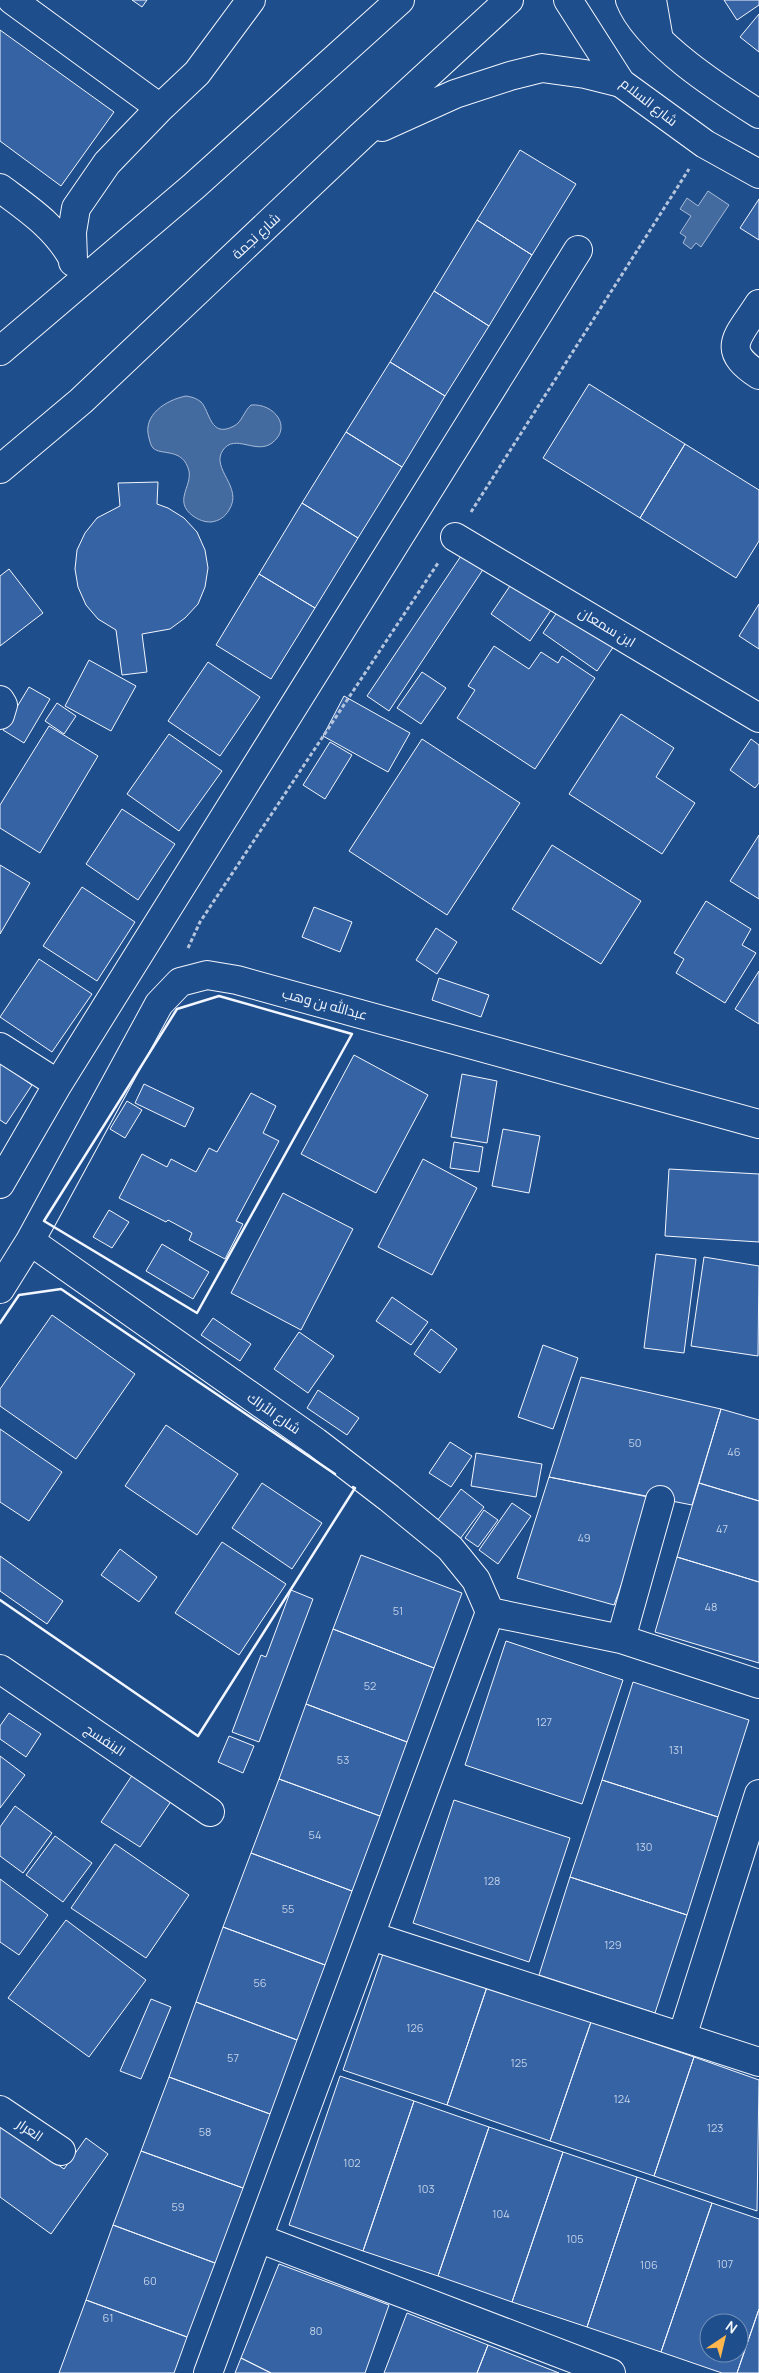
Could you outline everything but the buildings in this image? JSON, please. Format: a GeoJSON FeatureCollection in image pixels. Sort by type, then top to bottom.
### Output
{"type":"FeatureCollection","features":[{"type":"Feature","properties":{"kind":"street"},"geometry":{"type":"LineString","coordinates":[[12,0],[160,108]]}},
{"type":"Feature","properties":{"kind":"street"},"geometry":{"type":"LineString","coordinates":[[70,293],[73,259],[72,232],[76,208],[106,163],[197,73],[251,0]]}},
{"type":"Feature","properties":{"kind":"street"},"geometry":{"type":"LineString","coordinates":[[368,28],[386,0]]}},
{"type":"Feature","properties":{"kind":"street"},"geometry":{"type":"LineString","coordinates":[[0,351],[194,186],[400,0]]}},
{"type":"Feature","properties":{"kind":"street","name":"شارع نجمة"},"geometry":{"type":"LineString","coordinates":[[0,470],[80,401],[360,137],[509,0]]}},
{"type":"Feature","properties":{"kind":"street","name":"شارع السلام"},"geometry":{"type":"LineString","coordinates":[[568,0],[621,83],[705,144],[759,174]]}},
{"type":"Feature","properties":{"kind":"street"},"geometry":{"type":"LineString","coordinates":[[630,0],[659,40],[720,89],[759,114]]}},
{"type":"Feature","properties":{"kind":"street"},"geometry":{"type":"LineString","coordinates":[[652,0],[659,40]]}},
{"type":"Feature","properties":{"kind":"street"},"geometry":{"type":"LineString","coordinates":[[360,137],[455,94],[542,68],[584,74],[621,83]]}},
{"type":"Feature","properties":{"kind":"street"},"geometry":{"type":"LineString","coordinates":[[0,188],[60,236],[73,259]]}},
{"type":"Feature","properties":{"kind":"street"},"geometry":{"type":"LineString","coordinates":[[0,1184],[58,1084],[578,250]]}},
{"type":"Feature","properties":{"kind":"street"},"geometry":{"type":"LineString","coordinates":[[759,304],[738,337],[735,349],[740,361],[759,375]]}},
{"type":"Feature","properties":{"kind":"street","name":"ابن سمعان"},"geometry":{"type":"LineString","coordinates":[[455,537],[759,718]]}},
{"type":"Feature","properties":{"kind":"street"},"geometry":{"type":"LineString","coordinates":[[0,700],[4,705],[0,714]]}},
{"type":"Feature","properties":{"kind":"street","name":"عبدالله بن وهب"},"geometry":{"type":"LineString","coordinates":[[0,1290],[30,1241],[159,1004],[180,982],[207,975],[237,980],[759,1124]]}},
{"type":"Feature","properties":{"kind":"street"},"geometry":{"type":"LineString","coordinates":[[0,1047],[58,1084]]}},
{"type":"Feature","properties":{"kind":"street","name":"شارع الأراك"},"geometry":{"type":"LineString","coordinates":[[30,1241],[307,1437],[389,1498],[450,1548],[476,1580],[490,1612]]}},
{"type":"Feature","properties":{"kind":"street"},"geometry":{"type":"LineString","coordinates":[[621,1639],[660,1500]]}},
{"type":"Feature","properties":{"kind":"street"},"geometry":{"type":"LineString","coordinates":[[208,2373],[490,1612],[621,1639],[759,1684]]}},
{"type":"Feature","properties":{"kind":"street","name":"البنفسج"},"geometry":{"type":"LineString","coordinates":[[0,1669],[210,1812]]}},
{"type":"Feature","properties":{"kind":"street"},"geometry":{"type":"LineString","coordinates":[[682,2037],[759,1794]]}},
{"type":"Feature","properties":{"kind":"street"},"geometry":{"type":"LineString","coordinates":[[371,1936],[759,2062]]}},
{"type":"Feature","properties":{"kind":"street","name":"العرار"},"geometry":{"type":"LineString","coordinates":[[0,2110],[61,2151]]}},
{"type":"Feature","properties":{"kind":"street"},"geometry":{"type":"LineString","coordinates":[[258,2238],[611,2373]]}},
{"type":"Feature","properties":{"kind":"water"},"geometry":{"type":"Polygon","coordinates":[[[708,191],[729,205],[701,247],[696,243],[691,249],[683,243],[686,237],[680,233],[691,216],[680,209],[687,198],[698,206],[708,191]]]}},
{"type":"Feature","properties":{"kind":"water"},"geometry":{"type":"Polygon","coordinates":[[[186,396],[201,402],[212,422],[220,429],[226,429],[237,424],[251,405],[267,408],[278,417],[281,423],[278,437],[266,446],[259,447],[233,443],[223,450],[220,457],[221,464],[233,494],[233,502],[226,515],[211,522],[199,520],[184,505],[189,477],[186,463],[177,455],[153,448],[149,438],[149,422],[157,410],[171,401],[186,396]]]}},
{"type":"Feature","properties":{"kind":"wall"},"geometry":{"type":"LineString","coordinates":[[219,996],[352,1034],[197,1313],[44,1221],[177,1009],[219,996]]}},
{"type":"Feature","properties":{"kind":"wall"},"geometry":{"type":"LineString","coordinates":[[0,1323],[19,1295],[61,1289],[335,1474]]}},
{"type":"Feature","properties":{"kind":"wall"},"geometry":{"type":"LineString","coordinates":[[0,1600],[198,1736],[355,1488],[353,1487]]}}]}
